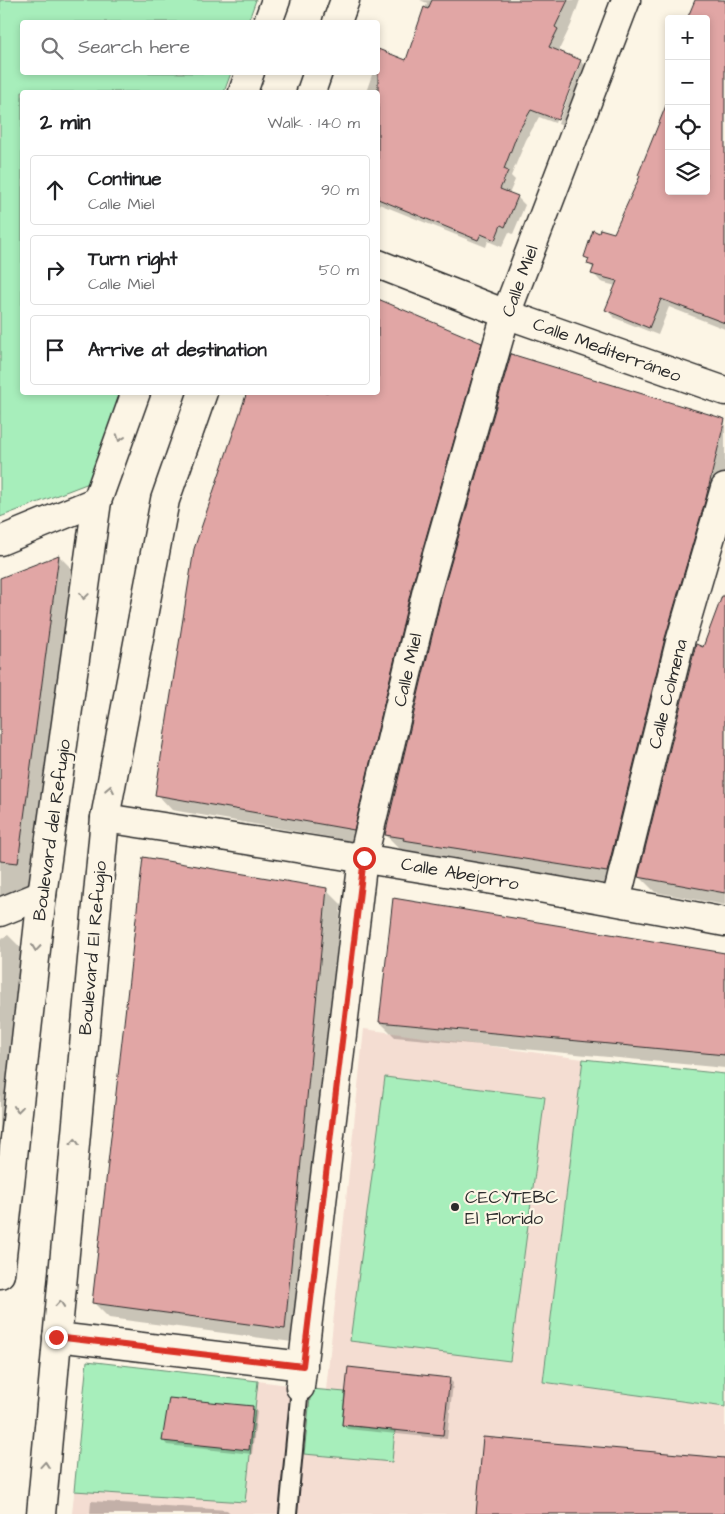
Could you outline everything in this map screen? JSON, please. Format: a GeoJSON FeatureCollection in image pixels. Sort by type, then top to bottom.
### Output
{"type":"FeatureCollection","features":[{"type":"Feature","properties":{"kind":"street"},"geometry":{"type":"LineString","coordinates":[[269,20],[276,0]]}},
{"type":"Feature","properties":{"kind":"street"},"geometry":{"type":"LineString","coordinates":[[338,20],[345,0]]}},
{"type":"Feature","properties":{"kind":"street","name":"Calle Miel"},"geometry":{"type":"LineString","coordinates":[[302,1377],[364,858],[427,590],[506,314],[626,0]]}},
{"type":"Feature","properties":{"kind":"street"},"geometry":{"type":"LineString","coordinates":[[244,90],[249,75]]}},
{"type":"Feature","properties":{"kind":"street"},"geometry":{"type":"LineString","coordinates":[[312,90],[317,75]]}},
{"type":"Feature","properties":{"kind":"street","name":"Calle Mediterráneo"},"geometry":{"type":"LineString","coordinates":[[380,265],[506,314],[725,391]]}},
{"type":"Feature","properties":{"kind":"street","name":"Boulevard del Refugio"},"geometry":{"type":"LineString","coordinates":[[0,1265],[42,895],[97,501],[135,395]]}},
{"type":"Feature","properties":{"kind":"street","name":"Boulevard El Refugio"},"geometry":{"type":"LineString","coordinates":[[40,1514],[105,818],[165,500],[202,395]]}},
{"type":"Feature","properties":{"kind":"street","name":"Calle Colmena"},"geometry":{"type":"LineString","coordinates":[[616,901],[680,642],[725,488]]}},
{"type":"Feature","properties":{"kind":"street"},"geometry":{"type":"LineString","coordinates":[[0,541],[97,501]]}},
{"type":"Feature","properties":{"kind":"street","name":"Calle Abejorro"},"geometry":{"type":"LineString","coordinates":[[105,818],[364,858],[616,901],[725,922]]}},
{"type":"Feature","properties":{"kind":"street"},"geometry":{"type":"LineString","coordinates":[[0,912],[42,895]]}},
{"type":"Feature","properties":{"kind":"street"},"geometry":{"type":"LineString","coordinates":[[56,1337],[302,1377]]}},
{"type":"Feature","properties":{"kind":"lane"},"geometry":{"type":"LineString","coordinates":[[288,1514],[302,1377]]}},
{"type":"Feature","properties":{"kind":"shaded area","name":"CECYTEBC El Florido"},"geometry":{"type":"Polygon","coordinates":[[[364,1029],[583,1059],[543,1382],[725,1407],[725,1514],[72,1514],[87,1361],[326,1390],[364,1029]]]}},
{"type":"Feature","properties":{"kind":"green space"},"geometry":{"type":"Polygon","coordinates":[[[0,0],[256,0],[249,20],[20,20],[20,75],[230,75],[225,90],[20,90],[20,395],[120,395],[89,483],[0,517],[0,0]]]}},
{"type":"Feature","properties":{"kind":"green space"},"geometry":{"type":"Polygon","coordinates":[[[583,1059],[725,1074],[725,1407],[543,1382],[583,1059]]]}},
{"type":"Feature","properties":{"kind":"green space"},"geometry":{"type":"Polygon","coordinates":[[[385,1077],[545,1097],[510,1361],[350,1341],[385,1077]]]}},
{"type":"Feature","properties":{"kind":"green space"},"geometry":{"type":"Polygon","coordinates":[[[87,1361],[258,1381],[245,1502],[74,1491],[87,1361]]]}},
{"type":"Feature","properties":{"kind":"green space"},"geometry":{"type":"Polygon","coordinates":[[[311,1389],[345,1392],[342,1425],[395,1430],[392,1462],[304,1454],[311,1389]]]}},
{"type":"Feature","properties":{"kind":"building"},"geometry":{"type":"Polygon","coordinates":[[[432,0],[568,0],[555,27],[558,29],[549,47],[581,60],[558,120],[531,110],[518,132],[504,169],[508,171],[500,189],[518,196],[505,227],[501,225],[495,240],[481,234],[478,240],[380,200],[380,90],[378,90],[378,75],[380,75],[380,50],[406,60],[424,7],[428,9],[432,0]]]}},
{"type":"Feature","properties":{"kind":"building"},"geometry":{"type":"Polygon","coordinates":[[[695,0],[725,0],[725,323],[661,299],[649,328],[605,310],[617,281],[591,274],[594,266],[587,264],[589,259],[584,257],[593,230],[599,233],[600,229],[614,233],[640,176],[638,175],[665,108],[665,195],[710,195],[710,15],[689,15],[695,0]]]}},
{"type":"Feature","properties":{"kind":"building"},"geometry":{"type":"Polygon","coordinates":[[[380,300],[482,343],[412,586],[354,830],[155,795],[194,549],[246,395],[380,395],[380,300]]]}},
{"type":"Feature","properties":{"kind":"building"},"geometry":{"type":"Polygon","coordinates":[[[511,354],[725,419],[706,498],[665,638],[607,872],[403,840],[404,838],[385,835],[442,594],[511,354]]]}},
{"type":"Feature","properties":{"kind":"building"},"geometry":{"type":"Polygon","coordinates":[[[59,555],[18,863],[0,861],[0,578],[59,555]]]}},
{"type":"Feature","properties":{"kind":"building"},"geometry":{"type":"Polygon","coordinates":[[[722,596],[725,596],[725,893],[638,877],[696,644],[703,647],[722,596]]]}},
{"type":"Feature","properties":{"kind":"building"},"geometry":{"type":"Polygon","coordinates":[[[143,857],[327,888],[285,1329],[92,1303],[143,857]]]}},
{"type":"Feature","properties":{"kind":"building"},"geometry":{"type":"Polygon","coordinates":[[[393,898],[725,953],[725,1055],[379,1022],[393,898]]]}},
{"type":"Feature","properties":{"kind":"building"},"geometry":{"type":"Polygon","coordinates":[[[348,1367],[450,1378],[443,1435],[342,1425],[348,1367]]]}},
{"type":"Feature","properties":{"kind":"building"},"geometry":{"type":"Polygon","coordinates":[[[169,1398],[253,1406],[249,1450],[162,1441],[169,1398]]]}},
{"type":"Feature","properties":{"kind":"building"},"geometry":{"type":"Polygon","coordinates":[[[483,1437],[725,1458],[725,1514],[476,1514],[483,1437]]]}},
{"type":"Feature","properties":{"kind":"place","name":"CECYTEBC El Florido"},"geometry":{"type":"Point","coordinates":[455,1207]}},
{"type":"Feature","properties":{"kind":"route"},"geometry":{"type":"LineString","coordinates":[[56,1337],[303,1366],[364,858]]}}]}
